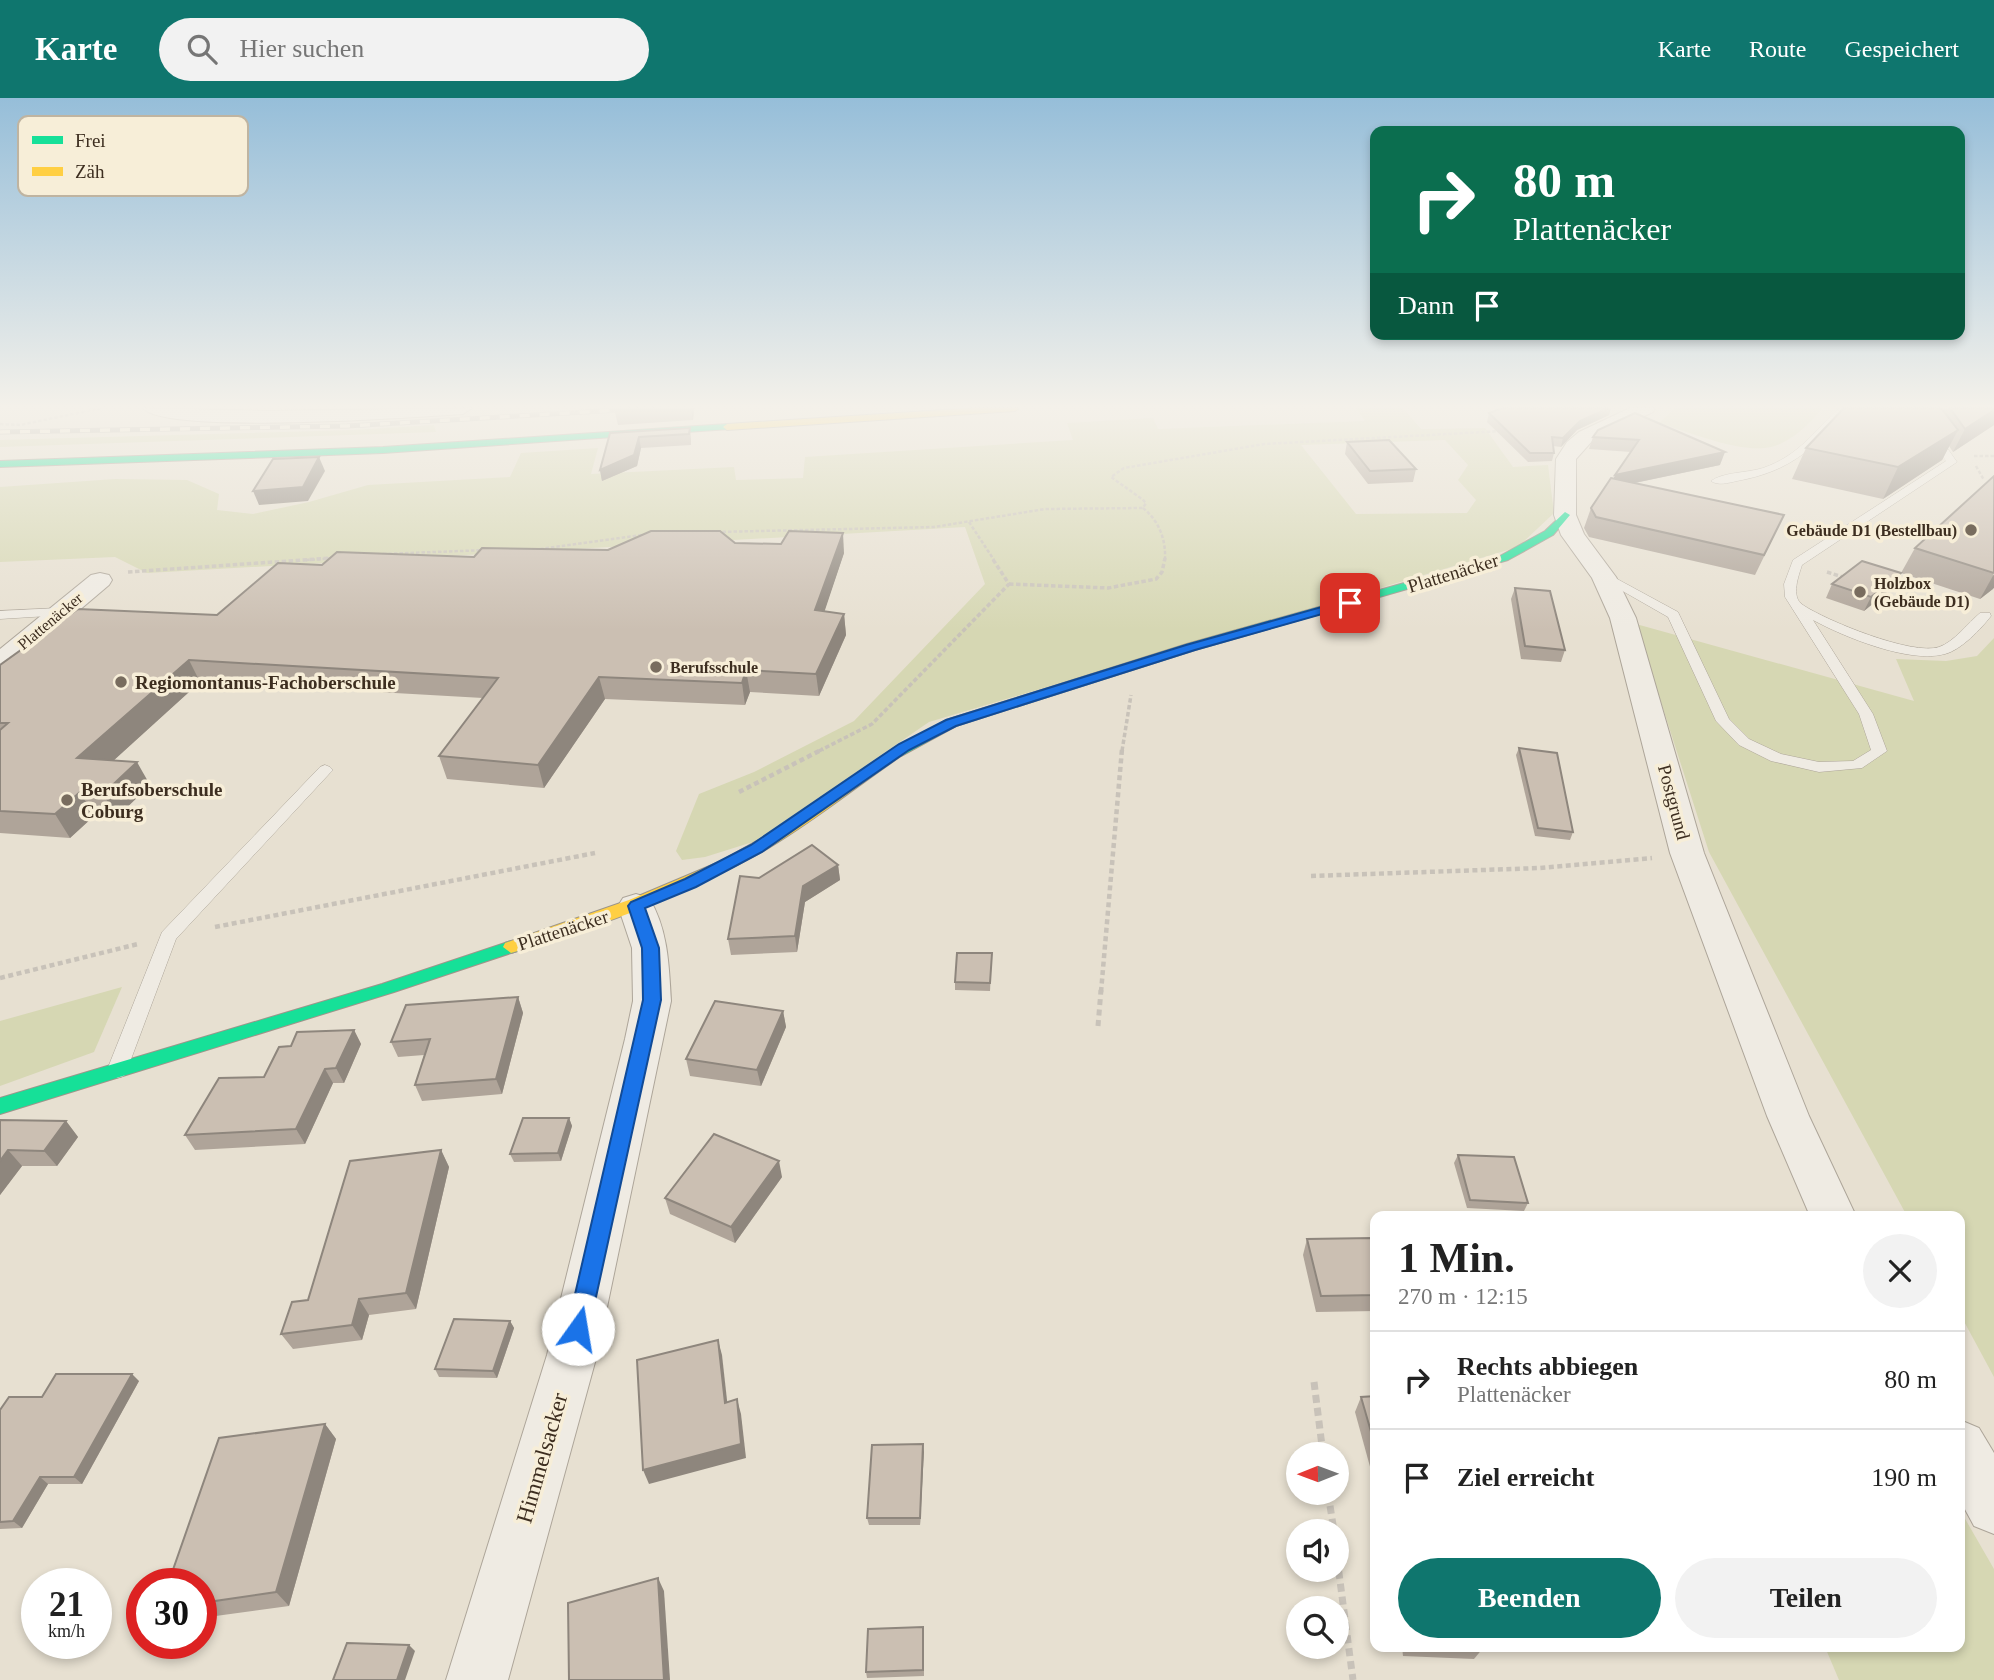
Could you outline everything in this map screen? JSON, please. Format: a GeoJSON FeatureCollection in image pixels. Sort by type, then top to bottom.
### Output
{"type":"FeatureCollection","features":[{"type":"Feature","properties":{"kind":"main road","name":"Plattenäcker"},"geometry":{"type":"LineString","coordinates":[[0,1106],[387,988],[636,906],[690,883],[757,848],[904,747],[951,723],[1139,664],[1504,558],[1549,533],[1565,515]]}},
{"type":"Feature","properties":{"kind":"street","name":"Postgrund"},"geometry":{"type":"LineString","coordinates":[[1566,482],[1565,515],[1573,535],[1604,577],[1623,618],[1687,853],[1788,1115],[1831,1211]]}},
{"type":"Feature","properties":{"kind":"street","name":"Plattenäcker"},"geometry":{"type":"LineString","coordinates":[[0,663],[100,580]]}},
{"type":"Feature","properties":{"kind":"street","name":"Himmelsacker"},"geometry":{"type":"LineString","coordinates":[[477,1680],[572,1355],[645,1039],[652,1000],[650,948],[636,906]]}},
{"type":"Feature","properties":{"kind":"street"},"geometry":{"type":"LineString","coordinates":[[1965,1456],[1994,1506]]}},
{"type":"Feature","properties":{"kind":"lane"},"geometry":{"type":"LineString","coordinates":[[1604,577],[1673,615],[1723,721],[1744,742],[1776,758],[1819,767],[1857,765],[1879,751],[1866,714],[1791,597],[1790,584],[1797,563],[1922,482]]}},
{"type":"Feature","properties":{"kind":"lane"},"geometry":{"type":"LineString","coordinates":[[1791,597],[1821,622],[1924,652],[1945,650],[1951,636],[1984,616],[1971,612]]}},
{"type":"Feature","properties":{"kind":"lane"},"geometry":{"type":"LineString","coordinates":[[0,615],[59,612]]}},
{"type":"Feature","properties":{"kind":"lane"},"geometry":{"type":"LineString","coordinates":[[117,1070],[168,936],[325,770]]}},
{"type":"Feature","properties":{"kind":"path"},"geometry":{"type":"LineString","coordinates":[[1113,482],[1142,498],[1146,503],[1143,509]]}},
{"type":"Feature","properties":{"kind":"path"},"geometry":{"type":"LineString","coordinates":[[714,532],[934,527],[1045,509],[1143,509],[1150,513],[1165,546],[1166,566],[1156,579],[1108,588],[1009,584],[872,724],[739,792]]}},
{"type":"Feature","properties":{"kind":"path"},"geometry":{"type":"LineString","coordinates":[[969,522],[1009,584]]}},
{"type":"Feature","properties":{"kind":"path"},"geometry":{"type":"LineString","coordinates":[[536,549],[563,548],[612,536],[659,534]]}},
{"type":"Feature","properties":{"kind":"path"},"geometry":{"type":"LineString","coordinates":[[375,555],[496,549]]}},
{"type":"Feature","properties":{"kind":"path"},"geometry":{"type":"LineString","coordinates":[[100,580],[156,569],[347,557]]}},
{"type":"Feature","properties":{"kind":"path"},"geometry":{"type":"LineString","coordinates":[[1098,1027],[1114,824],[1126,714],[1139,664]]}},
{"type":"Feature","properties":{"kind":"path"},"geometry":{"type":"LineString","coordinates":[[0,978],[168,936],[595,853]]}},
{"type":"Feature","properties":{"kind":"path"},"geometry":{"type":"LineString","coordinates":[[1311,876],[1540,868],[1687,853]]}},
{"type":"Feature","properties":{"kind":"path"},"geometry":{"type":"LineString","coordinates":[[1314,1382],[1322,1442]]}},
{"type":"Feature","properties":{"kind":"path"},"geometry":{"type":"LineString","coordinates":[[1340,1582],[1353,1680]]}},
{"type":"Feature","properties":{"kind":"green space"},"geometry":{"type":"Polygon","coordinates":[[[74,482],[191,482],[219,494],[217,510],[253,514],[368,485],[424,482],[1330,482],[1356,514],[1467,513],[1476,500],[1460,482],[1550,482],[1554,513],[1518,547],[929,722],[756,841],[705,857],[682,860],[676,851],[699,794],[754,772],[854,721],[985,584],[965,527],[147,573],[115,557],[0,562],[0,487],[74,482]]]}},
{"type":"Feature","properties":{"kind":"green space"},"geometry":{"type":"Polygon","coordinates":[[[1636,624],[1914,701],[1896,659],[1946,661],[1977,656],[1994,638],[1994,1377],[1965,1323],[1965,1211],[1904,1211],[1709,852],[1636,624]]]}},
{"type":"Feature","properties":{"kind":"green space"},"geometry":{"type":"Polygon","coordinates":[[[122,987],[94,1052],[0,1086],[0,1021],[122,987]]]}},
{"type":"Feature","properties":{"kind":"green space"},"geometry":{"type":"Polygon","coordinates":[[[1965,1519],[1994,1569],[1994,1680],[1839,1680],[1827,1652],[1965,1652],[1965,1519]]]}},
{"type":"Feature","properties":{"kind":"building"},"geometry":{"type":"Polygon","coordinates":[[[259,482],[306,482],[303,487],[253,491],[259,482]]]}},
{"type":"Feature","properties":{"kind":"building"},"geometry":{"type":"Polygon","coordinates":[[[1608,482],[1629,482],[1784,515],[1764,555],[1596,517],[1591,508],[1608,482]]]}},
{"type":"Feature","properties":{"kind":"building"},"geometry":{"type":"Polygon","coordinates":[[[1988,482],[1994,482],[1994,573],[1915,548],[1988,482]]]}},
{"type":"Feature","properties":{"kind":"building"},"geometry":{"type":"Polygon","coordinates":[[[651,531],[720,531],[735,543],[781,544],[789,531],[843,533],[815,610],[844,614],[816,674],[746,670],[742,683],[599,677],[538,765],[439,756],[498,678],[189,660],[77,758],[137,762],[103,794],[80,792],[55,814],[0,811],[0,730],[8,723],[0,723],[0,665],[78,609],[217,615],[278,563],[322,565],[337,552],[474,557],[482,548],[608,550],[651,531]]]}},
{"type":"Feature","properties":{"kind":"building"},"geometry":{"type":"Polygon","coordinates":[[[1862,561],[1901,573],[1871,597],[1832,584],[1862,561]]]}},
{"type":"Feature","properties":{"kind":"building"},"geometry":{"type":"Polygon","coordinates":[[[1515,588],[1550,591],[1565,650],[1525,646],[1515,588]]]}},
{"type":"Feature","properties":{"kind":"building"},"geometry":{"type":"Polygon","coordinates":[[[1519,748],[1557,753],[1573,832],[1538,828],[1519,748]]]}},
{"type":"Feature","properties":{"kind":"building"},"geometry":{"type":"Polygon","coordinates":[[[812,845],[838,865],[803,886],[795,936],[728,939],[740,876],[759,878],[812,845]]]}},
{"type":"Feature","properties":{"kind":"building"},"geometry":{"type":"Polygon","coordinates":[[[957,953],[992,953],[990,983],[955,982],[957,953]]]}},
{"type":"Feature","properties":{"kind":"building"},"geometry":{"type":"Polygon","coordinates":[[[518,997],[496,1079],[415,1085],[430,1039],[391,1042],[406,1005],[518,997]]]}},
{"type":"Feature","properties":{"kind":"building"},"geometry":{"type":"Polygon","coordinates":[[[715,1001],[783,1011],[757,1070],[686,1059],[715,1001]]]}},
{"type":"Feature","properties":{"kind":"building"},"geometry":{"type":"Polygon","coordinates":[[[354,1030],[336,1068],[325,1069],[296,1129],[185,1135],[219,1078],[264,1077],[279,1047],[291,1046],[297,1032],[354,1030]]]}},
{"type":"Feature","properties":{"kind":"building"},"geometry":{"type":"Polygon","coordinates":[[[523,1118],[569,1118],[558,1153],[510,1154],[523,1118]]]}},
{"type":"Feature","properties":{"kind":"building"},"geometry":{"type":"Polygon","coordinates":[[[0,1120],[66,1121],[44,1151],[8,1150],[0,1161],[0,1120]]]}},
{"type":"Feature","properties":{"kind":"building"},"geometry":{"type":"Polygon","coordinates":[[[714,1134],[779,1161],[731,1227],[665,1198],[714,1134]]]}},
{"type":"Feature","properties":{"kind":"building"},"geometry":{"type":"Polygon","coordinates":[[[441,1150],[406,1293],[359,1299],[352,1325],[281,1334],[292,1302],[308,1300],[350,1161],[441,1150]]]}},
{"type":"Feature","properties":{"kind":"building"},"geometry":{"type":"Polygon","coordinates":[[[1458,1155],[1514,1157],[1528,1203],[1470,1200],[1458,1155]]]}},
{"type":"Feature","properties":{"kind":"building"},"geometry":{"type":"Polygon","coordinates":[[[1370,1238],[1370,1295],[1321,1296],[1307,1239],[1370,1238]]]}},
{"type":"Feature","properties":{"kind":"building"},"geometry":{"type":"Polygon","coordinates":[[[454,1319],[510,1321],[493,1371],[435,1369],[454,1319]]]}},
{"type":"Feature","properties":{"kind":"building"},"geometry":{"type":"Polygon","coordinates":[[[718,1340],[725,1403],[737,1399],[741,1444],[643,1470],[637,1360],[718,1340]]]}},
{"type":"Feature","properties":{"kind":"building"},"geometry":{"type":"Polygon","coordinates":[[[56,1374],[132,1374],[74,1477],[40,1477],[13,1521],[0,1522],[0,1410],[9,1397],[42,1397],[56,1374]]]}},
{"type":"Feature","properties":{"kind":"building"},"geometry":{"type":"Polygon","coordinates":[[[1370,1396],[1370,1428],[1361,1397],[1370,1396]]]}},
{"type":"Feature","properties":{"kind":"building"},"geometry":{"type":"Polygon","coordinates":[[[325,1424],[276,1592],[217,1601],[217,1568],[174,1568],[219,1438],[325,1424]]]}},
{"type":"Feature","properties":{"kind":"building"},"geometry":{"type":"Polygon","coordinates":[[[923,1444],[920,1518],[867,1518],[872,1445],[923,1444]]]}},
{"type":"Feature","properties":{"kind":"building"},"geometry":{"type":"Polygon","coordinates":[[[658,1578],[664,1680],[569,1680],[568,1603],[658,1578]]]}},
{"type":"Feature","properties":{"kind":"building"},"geometry":{"type":"Polygon","coordinates":[[[923,1627],[923,1670],[866,1672],[868,1629],[923,1627]]]}},
{"type":"Feature","properties":{"kind":"building"},"geometry":{"type":"Polygon","coordinates":[[[347,1643],[409,1645],[397,1680],[333,1680],[347,1643]]]}},
{"type":"Feature","properties":{"kind":"traffic: fast"},"geometry":{"type":"LineString","coordinates":[[896,753],[951,723],[1191,647],[1504,558],[1549,533],[1565,515]]}},
{"type":"Feature","properties":{"kind":"traffic: fast"},"geometry":{"type":"LineString","coordinates":[[0,1106],[388,988],[511,947]]}},
{"type":"Feature","properties":{"kind":"traffic: slow"},"geometry":{"type":"LineString","coordinates":[[511,947],[635,904],[754,850],[790,828],[896,753]]}},
{"type":"Feature","properties":{"kind":"place","name":"Gebäude D1 (Bestellbau)"},"geometry":{"type":"Point","coordinates":[1971,530]}},
{"type":"Feature","properties":{"kind":"place","name":"Holzbox (Gebäude D1)"},"geometry":{"type":"Point","coordinates":[1860,592]}},
{"type":"Feature","properties":{"kind":"place","name":"Berufsschule"},"geometry":{"type":"Point","coordinates":[656,667]}},
{"type":"Feature","properties":{"kind":"place","name":"Regiomontanus-Fachoberschule"},"geometry":{"type":"Point","coordinates":[121,682]}},
{"type":"Feature","properties":{"kind":"place","name":"Berufsoberschule Coburg"},"geometry":{"type":"Point","coordinates":[67,800]}},
{"type":"Feature","properties":{"kind":"route"},"geometry":{"type":"LineString","coordinates":[[578,1329],[652,1000],[650,948],[636,906],[690,883],[757,848],[904,747],[951,723],[1191,647],[1350,603]]}}]}
